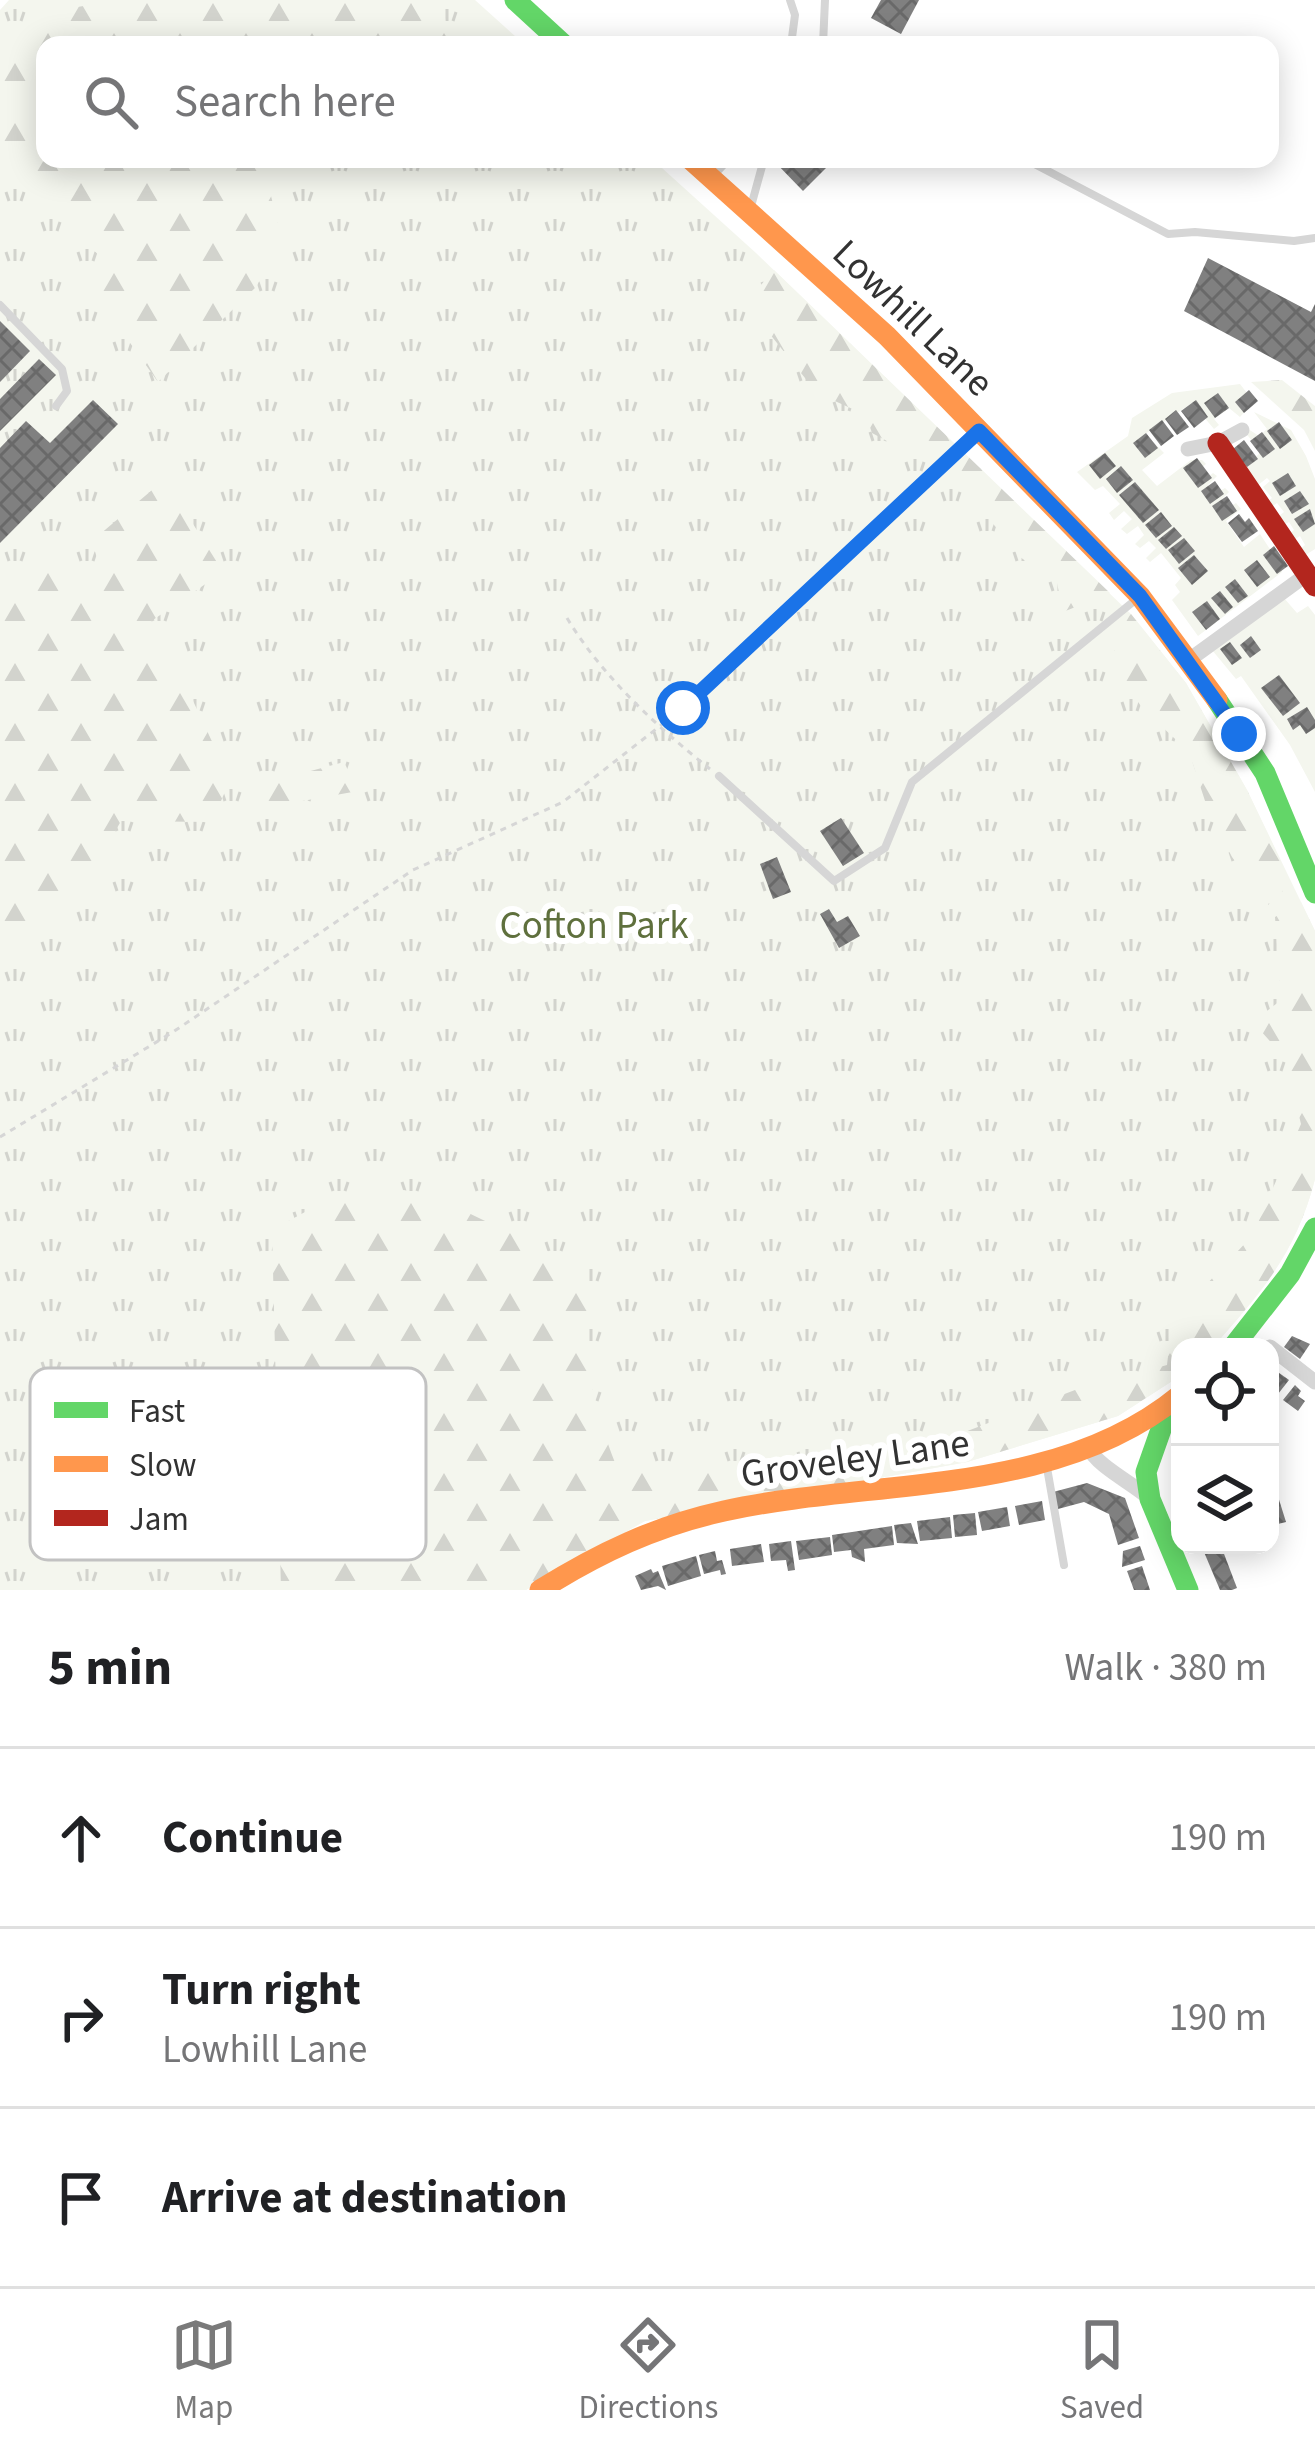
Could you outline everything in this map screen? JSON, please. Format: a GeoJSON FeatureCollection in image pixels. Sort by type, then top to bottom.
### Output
{"type":"FeatureCollection","features":[{"type":"Feature","properties":{"kind":"street"},"geometry":{"type":"LineString","coordinates":[[515,0],[554,36]]}},
{"type":"Feature","properties":{"kind":"street","name":"Lowhill Lane"},"geometry":{"type":"LineString","coordinates":[[700,168],[887,336],[1140,596],[1265,773],[1315,892]]}},
{"type":"Feature","properties":{"kind":"street"},"geometry":{"type":"LineString","coordinates":[[1188,449],[1218,443],[1242,430]]}},
{"type":"Feature","properties":{"kind":"street"},"geometry":{"type":"LineString","coordinates":[[1189,660],[1310,580],[1218,443]]}},
{"type":"Feature","properties":{"kind":"street"},"geometry":{"type":"LineString","coordinates":[[1240,1338],[1290,1274],[1315,1228]]}},
{"type":"Feature","properties":{"kind":"street"},"geometry":{"type":"LineString","coordinates":[[1279,1354],[1315,1382]]}},
{"type":"Feature","properties":{"kind":"street","name":"Groveley Lane"},"geometry":{"type":"LineString","coordinates":[[540,1590],[603,1550],[676,1520],[969,1478],[1046,1461],[1088,1447],[1171,1401]]}},
{"type":"Feature","properties":{"kind":"street"},"geometry":{"type":"LineString","coordinates":[[1171,1408],[1146,1472],[1150,1499],[1188,1590]]}},
{"type":"Feature","properties":{"kind":"street"},"geometry":{"type":"LineString","coordinates":[[1088,1447],[1094,1458],[1150,1499]]}},
{"type":"Feature","properties":{"kind":"street"},"geometry":{"type":"LineString","coordinates":[[1124,1476],[1150,1456]]}},
{"type":"Feature","properties":{"kind":"lane"},"geometry":{"type":"LineString","coordinates":[[790,0],[795,15],[792,36]]}},
{"type":"Feature","properties":{"kind":"lane"},"geometry":{"type":"LineString","coordinates":[[823,36],[825,0]]}},
{"type":"Feature","properties":{"kind":"lane"},"geometry":{"type":"LineString","coordinates":[[711,178],[720,168]]}},
{"type":"Feature","properties":{"kind":"lane"},"geometry":{"type":"LineString","coordinates":[[750,213],[762,168]]}},
{"type":"Feature","properties":{"kind":"lane"},"geometry":{"type":"LineString","coordinates":[[1042,168],[1168,234],[1315,238]]}},
{"type":"Feature","properties":{"kind":"lane"},"geometry":{"type":"LineString","coordinates":[[0,305],[62,369],[67,391],[56,406]]}},
{"type":"Feature","properties":{"kind":"lane"},"geometry":{"type":"LineString","coordinates":[[719,776],[834,881],[885,848],[912,782],[1140,596]]}},
{"type":"Feature","properties":{"kind":"lane"},"geometry":{"type":"LineString","coordinates":[[1046,1461],[1064,1565]]}},
{"type":"Feature","properties":{"kind":"path"},"geometry":{"type":"LineString","coordinates":[[0,1137],[173,1032],[413,870],[563,802],[661,726],[979,431]]}},
{"type":"Feature","properties":{"kind":"path"},"geometry":{"type":"LineString","coordinates":[[567,619],[582,644],[661,726],[719,776]]}},
{"type":"Feature","properties":{"kind":"green space","name":"Cofton Park"},"geometry":{"type":"Polygon","coordinates":[[[9,0],[475,0],[515,36],[36,36],[36,168],[662,168],[1131,614],[1186,683],[1247,790],[1315,931],[1315,1179],[1287,1250],[1247,1307],[1221,1338],[1171,1338],[1171,1382],[1118,1416],[967,1462],[645,1521],[605,1539],[526,1590],[0,1590],[0,10],[9,0]]]}},
{"type":"Feature","properties":{"kind":"green space"},"geometry":{"type":"Polygon","coordinates":[[[119,0],[443,0],[447,36],[36,36],[36,168],[297,168],[267,180],[280,232],[257,286],[158,382],[103,305],[101,258],[52,203],[0,167],[0,45],[36,14],[119,0]]]}},
{"type":"Feature","properties":{"kind":"green space"},"geometry":{"type":"Polygon","coordinates":[[[774,270],[1110,593],[1063,612],[1057,583],[1020,557],[956,478],[872,433],[866,415],[817,393],[745,303],[774,270]]]}},
{"type":"Feature","properties":{"kind":"green space"},"geometry":{"type":"Polygon","coordinates":[[[1282,380],[1315,406],[1315,451],[1304,430],[1251,382],[1282,380]]]}},
{"type":"Feature","properties":{"kind":"green space"},"geometry":{"type":"Polygon","coordinates":[[[1240,384],[1254,402],[1240,417],[1229,408],[1214,419],[1219,425],[1214,429],[1192,403],[1145,434],[1164,453],[1142,470],[1157,486],[1191,460],[1202,460],[1206,464],[1201,468],[1208,477],[1217,476],[1208,485],[1218,492],[1225,488],[1229,492],[1221,500],[1241,509],[1226,521],[1244,547],[1260,534],[1281,566],[1282,572],[1198,636],[1172,600],[1180,592],[1175,585],[1181,578],[1161,553],[1150,562],[1146,558],[1156,548],[1149,541],[1140,548],[1135,544],[1144,535],[1138,526],[1127,534],[1121,529],[1132,519],[1124,511],[1114,520],[1109,513],[1120,504],[1103,486],[1095,490],[1077,472],[1128,436],[1132,418],[1172,393],[1240,384]]]}},
{"type":"Feature","properties":{"kind":"green space"},"geometry":{"type":"Polygon","coordinates":[[[1254,412],[1291,430],[1315,479],[1315,549],[1301,558],[1297,552],[1305,545],[1300,536],[1290,542],[1286,537],[1294,530],[1289,522],[1279,527],[1274,520],[1284,512],[1277,503],[1267,510],[1263,505],[1272,498],[1263,487],[1270,481],[1267,478],[1258,485],[1241,470],[1261,452],[1245,427],[1259,436],[1267,429],[1254,412]]]}},
{"type":"Feature","properties":{"kind":"green space"},"geometry":{"type":"Polygon","coordinates":[[[165,479],[223,572],[131,635],[180,673],[230,780],[212,822],[121,821],[53,925],[18,958],[0,967],[0,598],[51,559],[101,572],[92,541],[165,479]]]}},
{"type":"Feature","properties":{"kind":"green space"},"geometry":{"type":"Polygon","coordinates":[[[1284,598],[1297,613],[1308,606],[1315,615],[1315,792],[1290,745],[1241,676],[1236,679],[1212,650],[1284,598]]]}},
{"type":"Feature","properties":{"kind":"green space"},"geometry":{"type":"Polygon","coordinates":[[[1131,614],[1186,683],[1247,790],[1291,883],[1268,905],[1232,857],[1208,810],[1189,752],[1142,708],[1113,662],[1117,625],[1131,614]]]}},
{"type":"Feature","properties":{"kind":"green space"},"geometry":{"type":"Polygon","coordinates":[[[344,762],[358,791],[236,813],[244,789],[344,762]]]}},
{"type":"Feature","properties":{"kind":"green space"},"geometry":{"type":"Polygon","coordinates":[[[1301,902],[1315,931],[1315,1179],[1307,1205],[1275,1270],[1221,1338],[1171,1338],[1171,1382],[1118,1416],[967,1462],[645,1521],[526,1590],[281,1590],[280,1560],[426,1560],[426,1368],[275,1368],[272,1230],[316,1206],[404,1190],[454,1206],[587,1270],[590,1372],[618,1470],[727,1469],[928,1446],[1075,1390],[1167,1365],[1172,1321],[1252,1236],[1301,1124],[1285,1058],[1253,1022],[1281,1000],[1275,917],[1301,902]]]}},
{"type":"Feature","properties":{"kind":"building"},"geometry":{"type":"Polygon","coordinates":[[[881,0],[919,0],[901,34],[871,18],[881,0]]]}},
{"type":"Feature","properties":{"kind":"building"},"geometry":{"type":"Polygon","coordinates":[[[781,168],[826,168],[803,191],[781,168]]]}},
{"type":"Feature","properties":{"kind":"building"},"geometry":{"type":"Polygon","coordinates":[[[1208,258],[1311,312],[1315,304],[1315,381],[1184,311],[1208,258]]]}},
{"type":"Feature","properties":{"kind":"building"},"geometry":{"type":"Polygon","coordinates":[[[0,321],[30,351],[0,382],[0,321]]]}},
{"type":"Feature","properties":{"kind":"building"},"geometry":{"type":"Polygon","coordinates":[[[39,359],[56,375],[0,431],[0,399],[39,359]]]}},
{"type":"Feature","properties":{"kind":"building"},"geometry":{"type":"Polygon","coordinates":[[[1249,390],[1258,401],[1244,413],[1235,402],[1249,390]]]}},
{"type":"Feature","properties":{"kind":"building"},"geometry":{"type":"Polygon","coordinates":[[[1218,393],[1229,408],[1215,418],[1204,403],[1218,393]]]}},
{"type":"Feature","properties":{"kind":"building"},"geometry":{"type":"Polygon","coordinates":[[[93,400],[118,424],[0,543],[0,448],[26,421],[50,443],[93,400]]]}},
{"type":"Feature","properties":{"kind":"building"},"geometry":{"type":"Polygon","coordinates":[[[1196,400],[1208,417],[1194,428],[1181,411],[1196,400]]]}},
{"type":"Feature","properties":{"kind":"building"},"geometry":{"type":"Polygon","coordinates":[[[1176,410],[1189,427],[1177,435],[1165,419],[1176,410]]]}},
{"type":"Feature","properties":{"kind":"building"},"geometry":{"type":"Polygon","coordinates":[[[1162,420],[1174,436],[1161,446],[1149,430],[1162,420]]]}},
{"type":"Feature","properties":{"kind":"building"},"geometry":{"type":"Polygon","coordinates":[[[1279,422],[1292,440],[1280,449],[1267,431],[1279,422]]]}},
{"type":"Feature","properties":{"kind":"building"},"geometry":{"type":"Polygon","coordinates":[[[1262,432],[1275,449],[1263,458],[1250,441],[1262,432]]]}},
{"type":"Feature","properties":{"kind":"building"},"geometry":{"type":"Polygon","coordinates":[[[1146,433],[1158,448],[1145,458],[1133,443],[1146,433]]]}},
{"type":"Feature","properties":{"kind":"building"},"geometry":{"type":"Polygon","coordinates":[[[1244,440],[1258,459],[1247,467],[1233,449],[1244,440]]]}},
{"type":"Feature","properties":{"kind":"building"},"geometry":{"type":"Polygon","coordinates":[[[1105,453],[1116,466],[1100,479],[1089,465],[1105,453]]]}},
{"type":"Feature","properties":{"kind":"building"},"geometry":{"type":"Polygon","coordinates":[[[1197,458],[1212,478],[1198,488],[1183,468],[1197,458]]]}},
{"type":"Feature","properties":{"kind":"building"},"geometry":{"type":"Polygon","coordinates":[[[1121,466],[1133,480],[1117,493],[1106,479],[1121,466]]]}},
{"type":"Feature","properties":{"kind":"building"},"geometry":{"type":"Polygon","coordinates":[[[1288,473],[1296,486],[1280,496],[1272,483],[1288,473]]]}},
{"type":"Feature","properties":{"kind":"building"},"geometry":{"type":"Polygon","coordinates":[[[1215,481],[1224,494],[1210,504],[1201,491],[1215,481]]]}},
{"type":"Feature","properties":{"kind":"building"},"geometry":{"type":"Polygon","coordinates":[[[1135,482],[1159,510],[1143,523],[1119,495],[1135,482]]]}},
{"type":"Feature","properties":{"kind":"building"},"geometry":{"type":"Polygon","coordinates":[[[1300,491],[1309,504],[1292,514],[1284,501],[1300,491]]]}},
{"type":"Feature","properties":{"kind":"building"},"geometry":{"type":"Polygon","coordinates":[[[1227,496],[1237,511],[1222,521],[1212,506],[1227,496]]]}},
{"type":"Feature","properties":{"kind":"building"},"geometry":{"type":"Polygon","coordinates":[[[1310,509],[1315,524],[1303,532],[1294,519],[1310,509]]]}},
{"type":"Feature","properties":{"kind":"building"},"geometry":{"type":"Polygon","coordinates":[[[1161,512],[1172,526],[1156,538],[1145,525],[1161,512]]]}},
{"type":"Feature","properties":{"kind":"building"},"geometry":{"type":"Polygon","coordinates":[[[1239,514],[1245,522],[1249,518],[1258,531],[1242,542],[1228,523],[1239,514]]]}},
{"type":"Feature","properties":{"kind":"building"},"geometry":{"type":"Polygon","coordinates":[[[1174,527],[1182,536],[1166,549],[1158,540],[1174,527]]]}},
{"type":"Feature","properties":{"kind":"building"},"geometry":{"type":"Polygon","coordinates":[[[1184,538],[1195,551],[1179,564],[1168,550],[1184,538]]]}},
{"type":"Feature","properties":{"kind":"building"},"geometry":{"type":"Polygon","coordinates":[[[1274,546],[1288,566],[1277,574],[1263,555],[1274,546]]]}},
{"type":"Feature","properties":{"kind":"building"},"geometry":{"type":"Polygon","coordinates":[[[1194,555],[1208,571],[1192,585],[1178,568],[1194,555]]]}},
{"type":"Feature","properties":{"kind":"building"},"geometry":{"type":"Polygon","coordinates":[[[1257,560],[1270,577],[1257,587],[1244,570],[1257,560]]]}},
{"type":"Feature","properties":{"kind":"building"},"geometry":{"type":"Polygon","coordinates":[[[1235,579],[1248,596],[1238,603],[1225,587],[1235,579]]]}},
{"type":"Feature","properties":{"kind":"building"},"geometry":{"type":"Polygon","coordinates":[[[1220,591],[1233,607],[1225,614],[1211,598],[1220,591]]]}},
{"type":"Feature","properties":{"kind":"building"},"geometry":{"type":"Polygon","coordinates":[[[1207,601],[1220,619],[1206,630],[1192,612],[1207,601]]]}},
{"type":"Feature","properties":{"kind":"building"},"geometry":{"type":"Polygon","coordinates":[[[1251,636],[1261,650],[1250,658],[1240,645],[1251,636]]]}},
{"type":"Feature","properties":{"kind":"building"},"geometry":{"type":"Polygon","coordinates":[[[1230,642],[1242,658],[1232,665],[1220,649],[1230,642]]]}},
{"type":"Feature","properties":{"kind":"building"},"geometry":{"type":"Polygon","coordinates":[[[1279,675],[1300,703],[1283,716],[1261,688],[1279,675]]]}},
{"type":"Feature","properties":{"kind":"building"},"geometry":{"type":"Polygon","coordinates":[[[1307,707],[1315,728],[1306,734],[1300,725],[1293,730],[1287,719],[1307,707]]]}},
{"type":"Feature","properties":{"kind":"building"},"geometry":{"type":"Polygon","coordinates":[[[841,818],[864,853],[843,866],[820,831],[841,818]]]}},
{"type":"Feature","properties":{"kind":"building"},"geometry":{"type":"Polygon","coordinates":[[[777,857],[791,892],[773,899],[760,864],[777,857]]]}},
{"type":"Feature","properties":{"kind":"building"},"geometry":{"type":"Polygon","coordinates":[[[829,909],[837,922],[848,916],[860,936],[839,948],[820,914],[829,909]]]}},
{"type":"Feature","properties":{"kind":"building"},"geometry":{"type":"Polygon","coordinates":[[[1292,1336],[1310,1344],[1300,1359],[1284,1347],[1292,1336]]]}},
{"type":"Feature","properties":{"kind":"building"},"geometry":{"type":"Polygon","coordinates":[[[1279,1373],[1289,1380],[1279,1393],[1279,1373]]]}},
{"type":"Feature","properties":{"kind":"building"},"geometry":{"type":"Polygon","coordinates":[[[1295,1385],[1305,1401],[1298,1411],[1283,1400],[1295,1385]]]}},
{"type":"Feature","properties":{"kind":"building"},"geometry":{"type":"Polygon","coordinates":[[[1087,1483],[1125,1498],[1139,1538],[1118,1545],[1109,1514],[1084,1502],[1058,1509],[1053,1492],[1087,1483]]]}},
{"type":"Feature","properties":{"kind":"building"},"geometry":{"type":"Polygon","coordinates":[[[1042,1501],[1045,1520],[1019,1525],[1015,1506],[1042,1501]]]}},
{"type":"Feature","properties":{"kind":"building"},"geometry":{"type":"Polygon","coordinates":[[[1007,1507],[1010,1526],[982,1531],[978,1512],[1007,1507]]]}},
{"type":"Feature","properties":{"kind":"building"},"geometry":{"type":"Polygon","coordinates":[[[975,1513],[977,1535],[955,1537],[953,1515],[975,1513]]]}},
{"type":"Feature","properties":{"kind":"building"},"geometry":{"type":"Polygon","coordinates":[[[950,1517],[952,1538],[920,1541],[917,1521],[950,1517]]]}},
{"type":"Feature","properties":{"kind":"building"},"geometry":{"type":"Polygon","coordinates":[[[911,1523],[918,1544],[897,1543],[894,1525],[911,1523]]]}},
{"type":"Feature","properties":{"kind":"building"},"geometry":{"type":"Polygon","coordinates":[[[892,1526],[894,1545],[864,1549],[865,1562],[852,1557],[851,1550],[834,1552],[832,1535],[892,1526]]]}},
{"type":"Feature","properties":{"kind":"building"},"geometry":{"type":"Polygon","coordinates":[[[830,1537],[832,1555],[799,1560],[796,1541],[830,1537]]]}},
{"type":"Feature","properties":{"kind":"building"},"geometry":{"type":"Polygon","coordinates":[[[791,1541],[795,1570],[788,1571],[786,1560],[771,1561],[769,1544],[791,1541]]]}},
{"type":"Feature","properties":{"kind":"building"},"geometry":{"type":"Polygon","coordinates":[[[761,1544],[764,1562],[732,1566],[730,1549],[761,1544]]]}},
{"type":"Feature","properties":{"kind":"building"},"geometry":{"type":"Polygon","coordinates":[[[1140,1546],[1145,1560],[1122,1567],[1123,1551],[1140,1546]]]}},
{"type":"Feature","properties":{"kind":"building"},"geometry":{"type":"Polygon","coordinates":[[[715,1551],[726,1574],[721,1575],[720,1570],[704,1574],[699,1555],[715,1551]]]}},
{"type":"Feature","properties":{"kind":"building"},"geometry":{"type":"Polygon","coordinates":[[[1205,1554],[1224,1554],[1237,1588],[1220,1590],[1205,1554]]]}},
{"type":"Feature","properties":{"kind":"building"},"geometry":{"type":"Polygon","coordinates":[[[696,1556],[701,1576],[668,1586],[662,1566],[696,1556]]]}},
{"type":"Feature","properties":{"kind":"building"},"geometry":{"type":"Polygon","coordinates":[[[1142,1566],[1150,1590],[1134,1590],[1127,1571],[1142,1566]]]}},
{"type":"Feature","properties":{"kind":"building"},"geometry":{"type":"Polygon","coordinates":[[[658,1571],[666,1590],[658,1586],[641,1590],[635,1576],[658,1571]]]}},
{"type":"Feature","properties":{"kind":"traffic: fast"},"geometry":{"type":"LineString","coordinates":[[515,0],[554,36]]}},
{"type":"Feature","properties":{"kind":"traffic: fast"},"geometry":{"type":"LineString","coordinates":[[1217,700],[1265,773],[1315,893]]}},
{"type":"Feature","properties":{"kind":"traffic: fast"},"geometry":{"type":"LineString","coordinates":[[1240,1338],[1290,1274],[1315,1228]]}},
{"type":"Feature","properties":{"kind":"traffic: fast"},"geometry":{"type":"LineString","coordinates":[[1170,1404],[1146,1472],[1150,1499],[1188,1590]]}},
{"type":"Feature","properties":{"kind":"traffic: slow"},"geometry":{"type":"LineString","coordinates":[[700,168],[887,336],[1140,596],[1217,700]]}},
{"type":"Feature","properties":{"kind":"traffic: slow"},"geometry":{"type":"LineString","coordinates":[[540,1590],[584,1564],[675,1524],[781,1501],[1020,1468],[1077,1452],[1131,1428],[1171,1401]]}},
{"type":"Feature","properties":{"kind":"traffic: jam"},"geometry":{"type":"LineString","coordinates":[[1218,443],[1315,586]]}},
{"type":"Feature","properties":{"kind":"route"},"geometry":{"type":"LineString","coordinates":[[683,708],[979,431],[1140,596],[1239,734]]}}]}
